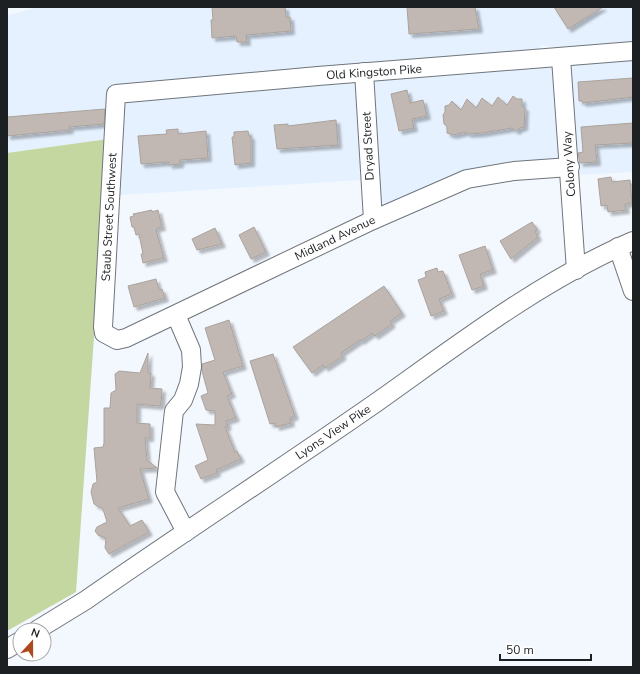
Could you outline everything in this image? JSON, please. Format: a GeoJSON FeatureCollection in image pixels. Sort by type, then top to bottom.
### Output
{"type":"FeatureCollection","features":[{"type":"Feature","properties":{"kind":"street","name":"Old Kingston Pike"},"geometry":{"type":"LineString","coordinates":[[116,94],[364,72],[633,52]]}},
{"type":"Feature","properties":{"kind":"street","name":"Colony Way"},"geometry":{"type":"LineString","coordinates":[[561,58],[570,167],[576,270]]}},
{"type":"Feature","properties":{"kind":"street","name":"Dryad Street"},"geometry":{"type":"LineString","coordinates":[[364,72],[373,220]]}},
{"type":"Feature","properties":{"kind":"street","name":"Staub Street Southwest"},"geometry":{"type":"LineString","coordinates":[[110,338],[104,333],[103,327],[116,94]]}},
{"type":"Feature","properties":{"kind":"street","name":"Midland Avenue"},"geometry":{"type":"LineString","coordinates":[[110,338],[117,340],[126,338],[373,220],[467,179],[514,171],[570,167]]}},
{"type":"Feature","properties":{"kind":"street","name":"Lyons View Pike"},"geometry":{"type":"LineString","coordinates":[[50,622],[86,600],[377,402],[462,340],[576,270],[626,244]]}},
{"type":"Feature","properties":{"kind":"street"},"geometry":{"type":"LineString","coordinates":[[626,244],[633,292]]}},
{"type":"Feature","properties":{"kind":"street"},"geometry":{"type":"LineString","coordinates":[[176,315],[191,350],[192,367],[189,384],[183,400],[174,411],[165,492],[186,532]]}},
{"type":"Feature","properties":{"kind":"shaded area"},"geometry":{"type":"Polygon","coordinates":[[[36,7],[633,7],[633,43],[562,48],[539,45],[546,65],[633,60],[633,172],[576,175],[575,161],[381,207],[364,180],[121,195],[104,193],[108,140],[7,153],[7,16],[36,7]]]}},
{"type":"Feature","properties":{"kind":"green space"},"geometry":{"type":"Polygon","coordinates":[[[108,139],[76,592],[23,622],[12,622],[12,628],[7,631],[7,153],[108,139]]]}},
{"type":"Feature","properties":{"kind":"building"},"geometry":{"type":"Polygon","coordinates":[[[212,7],[285,7],[286,17],[290,17],[291,31],[246,35],[247,42],[237,42],[236,36],[212,38],[212,7]]]}},
{"type":"Feature","properties":{"kind":"building"},"geometry":{"type":"Polygon","coordinates":[[[407,7],[475,7],[479,29],[409,34],[407,7]]]}},
{"type":"Feature","properties":{"kind":"building"},"geometry":{"type":"Polygon","coordinates":[[[554,7],[603,7],[568,29],[554,7]]]}},
{"type":"Feature","properties":{"kind":"building"},"geometry":{"type":"Polygon","coordinates":[[[633,78],[633,97],[583,103],[582,101],[579,101],[578,82],[633,78]]]}},
{"type":"Feature","properties":{"kind":"building"},"geometry":{"type":"Polygon","coordinates":[[[407,90],[410,103],[423,100],[427,116],[412,119],[414,128],[399,131],[391,94],[407,90]]]}},
{"type":"Feature","properties":{"kind":"building"},"geometry":{"type":"Polygon","coordinates":[[[513,96],[517,99],[522,99],[522,106],[525,108],[524,127],[516,131],[512,128],[482,133],[468,134],[466,132],[453,135],[447,133],[447,126],[444,124],[443,115],[445,112],[445,106],[449,105],[452,101],[461,110],[467,99],[476,108],[482,98],[492,106],[498,97],[507,105],[513,96]]]}},
{"type":"Feature","properties":{"kind":"building"},"geometry":{"type":"Polygon","coordinates":[[[105,109],[104,124],[69,127],[70,130],[7,136],[7,117],[105,109]]]}},
{"type":"Feature","properties":{"kind":"building"},"geometry":{"type":"Polygon","coordinates":[[[336,120],[338,145],[277,149],[274,125],[288,124],[288,126],[336,120]]]}},
{"type":"Feature","properties":{"kind":"building"},"geometry":{"type":"Polygon","coordinates":[[[633,123],[633,143],[595,145],[597,162],[580,163],[578,153],[583,152],[581,127],[633,123]]]}},
{"type":"Feature","properties":{"kind":"building"},"geometry":{"type":"Polygon","coordinates":[[[178,129],[178,134],[206,131],[208,158],[180,160],[180,164],[169,165],[169,162],[141,164],[138,136],[167,134],[166,130],[178,129]]]}},
{"type":"Feature","properties":{"kind":"building"},"geometry":{"type":"Polygon","coordinates":[[[248,131],[249,136],[251,136],[251,163],[235,165],[232,137],[234,137],[234,132],[248,131]]]}},
{"type":"Feature","properties":{"kind":"building"},"geometry":{"type":"Polygon","coordinates":[[[611,177],[612,182],[630,180],[632,203],[625,204],[626,210],[608,212],[607,205],[601,206],[598,179],[611,177]]]}},
{"type":"Feature","properties":{"kind":"building"},"geometry":{"type":"Polygon","coordinates":[[[152,210],[152,212],[158,210],[162,227],[157,228],[156,230],[164,258],[143,263],[141,254],[143,254],[139,234],[136,235],[134,227],[132,227],[130,217],[134,216],[133,214],[152,210]]]}},
{"type":"Feature","properties":{"kind":"building"},"geometry":{"type":"Polygon","coordinates":[[[532,222],[537,229],[535,231],[538,237],[511,259],[500,241],[532,222]]]}},
{"type":"Feature","properties":{"kind":"building"},"geometry":{"type":"Polygon","coordinates":[[[254,227],[266,252],[251,259],[239,235],[254,227]]]}},
{"type":"Feature","properties":{"kind":"building"},"geometry":{"type":"Polygon","coordinates":[[[215,228],[222,244],[197,250],[192,239],[215,228]]]}},
{"type":"Feature","properties":{"kind":"building"},"geometry":{"type":"Polygon","coordinates":[[[485,246],[493,270],[480,274],[484,286],[472,290],[459,255],[485,246]]]}},
{"type":"Feature","properties":{"kind":"building"},"geometry":{"type":"Polygon","coordinates":[[[437,268],[438,272],[443,271],[452,294],[439,299],[444,311],[431,316],[418,280],[426,277],[425,272],[437,268]]]}},
{"type":"Feature","properties":{"kind":"building"},"geometry":{"type":"Polygon","coordinates":[[[156,279],[159,290],[162,289],[165,298],[134,307],[128,286],[156,279]]]}},
{"type":"Feature","properties":{"kind":"building"},"geometry":{"type":"Polygon","coordinates":[[[384,286],[402,313],[390,321],[392,324],[375,336],[372,333],[361,341],[360,340],[341,353],[343,356],[325,368],[323,365],[312,373],[293,347],[384,286]]]}},
{"type":"Feature","properties":{"kind":"building"},"geometry":{"type":"Polygon","coordinates":[[[229,320],[243,366],[223,372],[232,394],[227,396],[236,418],[226,421],[228,426],[225,427],[235,452],[237,451],[241,459],[216,470],[217,473],[201,479],[195,466],[208,460],[196,424],[215,425],[215,411],[206,410],[201,396],[208,393],[202,371],[202,364],[215,360],[205,328],[229,320]]]}},
{"type":"Feature","properties":{"kind":"building"},"geometry":{"type":"Polygon","coordinates":[[[148,353],[148,373],[151,373],[150,388],[162,389],[161,404],[159,406],[137,404],[137,423],[150,424],[150,438],[145,438],[147,460],[157,468],[140,469],[149,499],[118,508],[130,526],[142,520],[149,532],[109,554],[105,548],[106,538],[98,535],[95,531],[97,527],[107,522],[103,509],[94,504],[91,492],[93,484],[97,482],[94,448],[103,447],[104,408],[110,408],[111,393],[116,390],[115,374],[119,371],[140,373],[148,353]]]}},
{"type":"Feature","properties":{"kind":"building"},"geometry":{"type":"Polygon","coordinates":[[[273,354],[295,416],[290,418],[291,423],[276,427],[275,423],[270,424],[250,361],[273,354]]]}}]}
